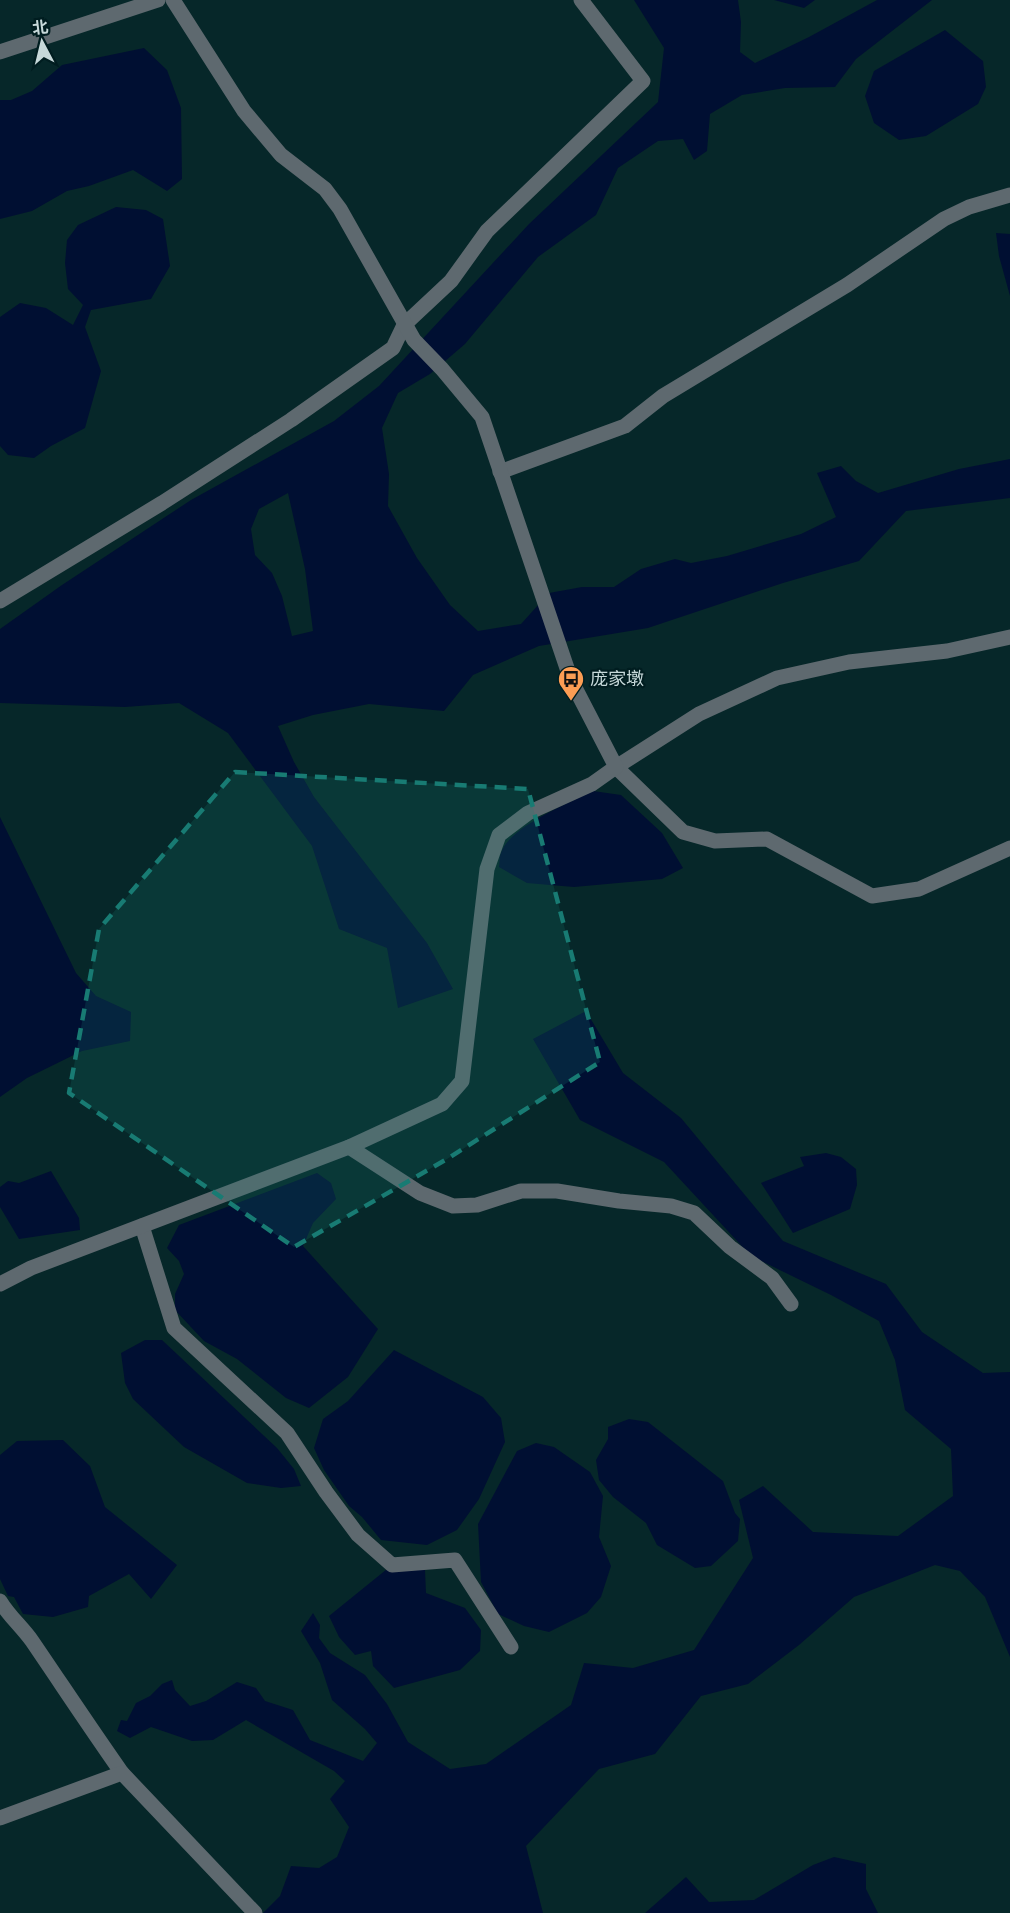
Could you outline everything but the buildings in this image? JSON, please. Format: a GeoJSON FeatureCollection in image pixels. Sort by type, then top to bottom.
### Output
{"type":"FeatureCollection","features":[{"type":"Feature","properties":{"kind":"street"},"geometry":{"type":"LineString","coordinates":[[0,52],[158,0]]}},
{"type":"Feature","properties":{"kind":"street"},"geometry":{"type":"LineString","coordinates":[[173,0],[244,111],[280,155],[325,189],[340,209],[414,340],[482,417],[572,680],[616,767],[683,832],[715,842],[767,839],[872,896],[919,889],[1010,848]]}},
{"type":"Feature","properties":{"kind":"street"},"geometry":{"type":"LineString","coordinates":[[0,601],[162,503],[291,420],[393,348],[404,325],[451,281],[487,231],[643,81],[581,0]]}},
{"type":"Feature","properties":{"kind":"street"},"geometry":{"type":"LineString","coordinates":[[500,472],[625,426],[663,396],[847,285],[944,219],[969,207],[1010,195]]}},
{"type":"Feature","properties":{"kind":"street"},"geometry":{"type":"LineString","coordinates":[[0,1284],[31,1268],[349,1147],[442,1104],[462,1081],[487,869],[500,835],[528,813],[592,784],[699,714],[777,678],[849,662],[947,651],[1010,637]]}},
{"type":"Feature","properties":{"kind":"street"},"geometry":{"type":"LineString","coordinates":[[349,1147],[420,1193],[453,1206],[477,1205],[521,1191],[557,1191],[618,1201],[671,1206],[694,1213],[730,1247],[772,1278],[791,1304]]}},
{"type":"Feature","properties":{"kind":"street"},"geometry":{"type":"LineString","coordinates":[[142,1226],[174,1328],[287,1433],[358,1535],[392,1565],[455,1560],[511,1647]]}},
{"type":"Feature","properties":{"kind":"street"},"geometry":{"type":"LineString","coordinates":[[0,1601],[7,1613],[30,1639],[60,1686],[122,1773],[254,1912]]}},
{"type":"Feature","properties":{"kind":"street"},"geometry":{"type":"LineString","coordinates":[[0,1818],[122,1773]]}},
{"type":"Feature","properties":{"kind":"highlighted area"},"geometry":{"type":"Polygon","coordinates":[[[235,772],[528,789],[600,1062],[447,1159],[294,1247],[69,1093],[99,929],[235,772]]]}},
{"type":"Feature","properties":{"kind":"water"},"geometry":{"type":"Polygon","coordinates":[[[634,0],[738,0],[741,22],[740,52],[755,63],[877,0],[932,0],[856,59],[835,87],[785,88],[742,95],[710,114],[707,151],[694,160],[683,139],[658,141],[618,168],[596,215],[538,257],[465,344],[430,374],[398,393],[382,428],[389,474],[388,506],[417,558],[450,605],[478,631],[521,624],[549,593],[582,587],[614,587],[641,569],[675,559],[691,563],[727,556],[801,534],[836,517],[817,473],[841,466],[856,481],[878,493],[959,469],[1010,459],[1010,498],[906,511],[859,561],[783,583],[648,628],[539,646],[473,675],[444,711],[369,704],[313,715],[278,726],[294,762],[314,797],[427,943],[453,989],[398,1008],[387,948],[339,929],[312,846],[228,733],[179,703],[125,707],[0,703],[0,629],[191,500],[334,421],[379,386],[529,224],[658,102],[664,48],[634,0]],[[288,493],[259,509],[251,529],[255,555],[272,573],[282,596],[292,636],[313,631],[305,569],[288,493]]]}},
{"type":"Feature","properties":{"kind":"water"},"geometry":{"type":"Polygon","coordinates":[[[774,0],[815,0],[804,8],[774,0]]]}},
{"type":"Feature","properties":{"kind":"water"},"geometry":{"type":"Polygon","coordinates":[[[945,30],[983,61],[986,87],[978,104],[926,136],[899,140],[874,123],[865,96],[874,71],[945,30]]]}},
{"type":"Feature","properties":{"kind":"water"},"geometry":{"type":"Polygon","coordinates":[[[144,48],[167,70],[181,108],[182,179],[167,191],[133,170],[89,186],[67,191],[32,211],[0,219],[0,100],[11,100],[32,91],[62,65],[144,48]]]}},
{"type":"Feature","properties":{"kind":"water"},"geometry":{"type":"Polygon","coordinates":[[[116,207],[146,210],[163,219],[170,266],[151,299],[91,310],[85,327],[101,371],[85,428],[34,458],[8,455],[0,446],[0,317],[20,303],[46,308],[73,325],[83,305],[68,289],[65,263],[67,240],[78,225],[116,207]]]}},
{"type":"Feature","properties":{"kind":"water"},"geometry":{"type":"Polygon","coordinates":[[[996,233],[1010,234],[1010,296],[999,256],[996,233]]]}},
{"type":"Feature","properties":{"kind":"water"},"geometry":{"type":"Polygon","coordinates":[[[593,791],[621,795],[662,833],[683,868],[662,879],[574,887],[527,883],[499,867],[501,853],[506,843],[515,834],[555,809],[593,791]]]}},
{"type":"Feature","properties":{"kind":"water"},"geometry":{"type":"Polygon","coordinates":[[[0,817],[76,973],[96,996],[131,1012],[130,1041],[82,1051],[27,1078],[0,1097],[0,817]]]}},
{"type":"Feature","properties":{"kind":"water"},"geometry":{"type":"Polygon","coordinates":[[[586,1011],[623,1073],[681,1118],[783,1241],[886,1284],[922,1332],[983,1373],[1010,1372],[1010,1657],[985,1597],[960,1571],[935,1565],[854,1597],[799,1645],[748,1684],[701,1696],[655,1754],[599,1769],[526,1846],[543,1913],[263,1913],[280,1896],[291,1866],[319,1868],[337,1857],[349,1827],[330,1799],[345,1781],[334,1771],[246,1720],[213,1740],[192,1741],[151,1727],[130,1738],[117,1731],[121,1720],[127,1721],[136,1703],[150,1696],[162,1684],[172,1680],[175,1690],[190,1706],[206,1701],[237,1682],[256,1688],[265,1701],[293,1710],[310,1740],[363,1761],[377,1743],[365,1729],[332,1700],[320,1663],[301,1631],[313,1613],[320,1625],[319,1638],[330,1653],[365,1675],[387,1704],[408,1742],[450,1769],[486,1764],[571,1705],[584,1663],[633,1668],[694,1650],[753,1558],[739,1500],[763,1486],[813,1532],[898,1536],[953,1496],[951,1449],[905,1410],[895,1360],[879,1321],[751,1256],[664,1162],[580,1120],[533,1039],[586,1011]]]}},
{"type":"Feature","properties":{"kind":"water"},"geometry":{"type":"Polygon","coordinates":[[[826,1153],[841,1157],[856,1169],[857,1185],[850,1209],[793,1233],[761,1183],[804,1166],[800,1157],[826,1153]]]}},
{"type":"Feature","properties":{"kind":"water"},"geometry":{"type":"Polygon","coordinates":[[[51,1171],[79,1218],[80,1230],[19,1239],[0,1207],[0,1187],[8,1181],[19,1183],[51,1171]]]}},
{"type":"Feature","properties":{"kind":"water"},"geometry":{"type":"Polygon","coordinates":[[[317,1173],[331,1183],[336,1199],[313,1223],[303,1246],[378,1329],[348,1377],[309,1408],[286,1398],[237,1359],[204,1341],[175,1310],[175,1294],[184,1274],[179,1261],[167,1248],[179,1225],[317,1173]]]}},
{"type":"Feature","properties":{"kind":"water"},"geometry":{"type":"Polygon","coordinates":[[[145,1340],[162,1340],[277,1448],[294,1469],[301,1486],[281,1488],[247,1483],[184,1447],[133,1399],[125,1383],[121,1353],[145,1340]]]}},
{"type":"Feature","properties":{"kind":"water"},"geometry":{"type":"Polygon","coordinates":[[[394,1350],[483,1397],[501,1418],[505,1442],[479,1499],[457,1530],[427,1545],[381,1540],[362,1517],[349,1506],[324,1470],[314,1448],[323,1419],[348,1401],[394,1350]]]}},
{"type":"Feature","properties":{"kind":"water"},"geometry":{"type":"Polygon","coordinates":[[[629,1419],[648,1422],[723,1481],[735,1513],[740,1519],[738,1541],[711,1566],[695,1568],[657,1545],[646,1523],[613,1497],[599,1480],[596,1460],[608,1439],[608,1427],[629,1419]]]}},
{"type":"Feature","properties":{"kind":"water"},"geometry":{"type":"Polygon","coordinates":[[[63,1440],[90,1466],[105,1507],[177,1565],[151,1599],[129,1574],[89,1596],[88,1607],[53,1617],[23,1614],[14,1597],[8,1596],[0,1579],[0,1455],[17,1441],[63,1440]]]}},
{"type":"Feature","properties":{"kind":"water"},"geometry":{"type":"Polygon","coordinates":[[[536,1443],[554,1447],[590,1472],[603,1496],[599,1537],[611,1566],[601,1597],[587,1613],[549,1632],[524,1626],[498,1614],[481,1582],[478,1524],[517,1451],[536,1443]]]}},
{"type":"Feature","properties":{"kind":"water"},"geometry":{"type":"Polygon","coordinates":[[[392,1565],[425,1570],[426,1593],[465,1608],[481,1630],[480,1651],[460,1670],[394,1688],[373,1666],[371,1651],[355,1655],[339,1637],[329,1616],[392,1565]]]}},
{"type":"Feature","properties":{"kind":"water"},"geometry":{"type":"Polygon","coordinates":[[[834,1857],[866,1864],[866,1889],[878,1913],[645,1913],[686,1877],[709,1902],[754,1900],[813,1865],[834,1857]]]}},
{"type":"Feature","properties":{"kind":"place","name":"庞家墩"},"geometry":{"type":"Point","coordinates":[571,702]}}]}
